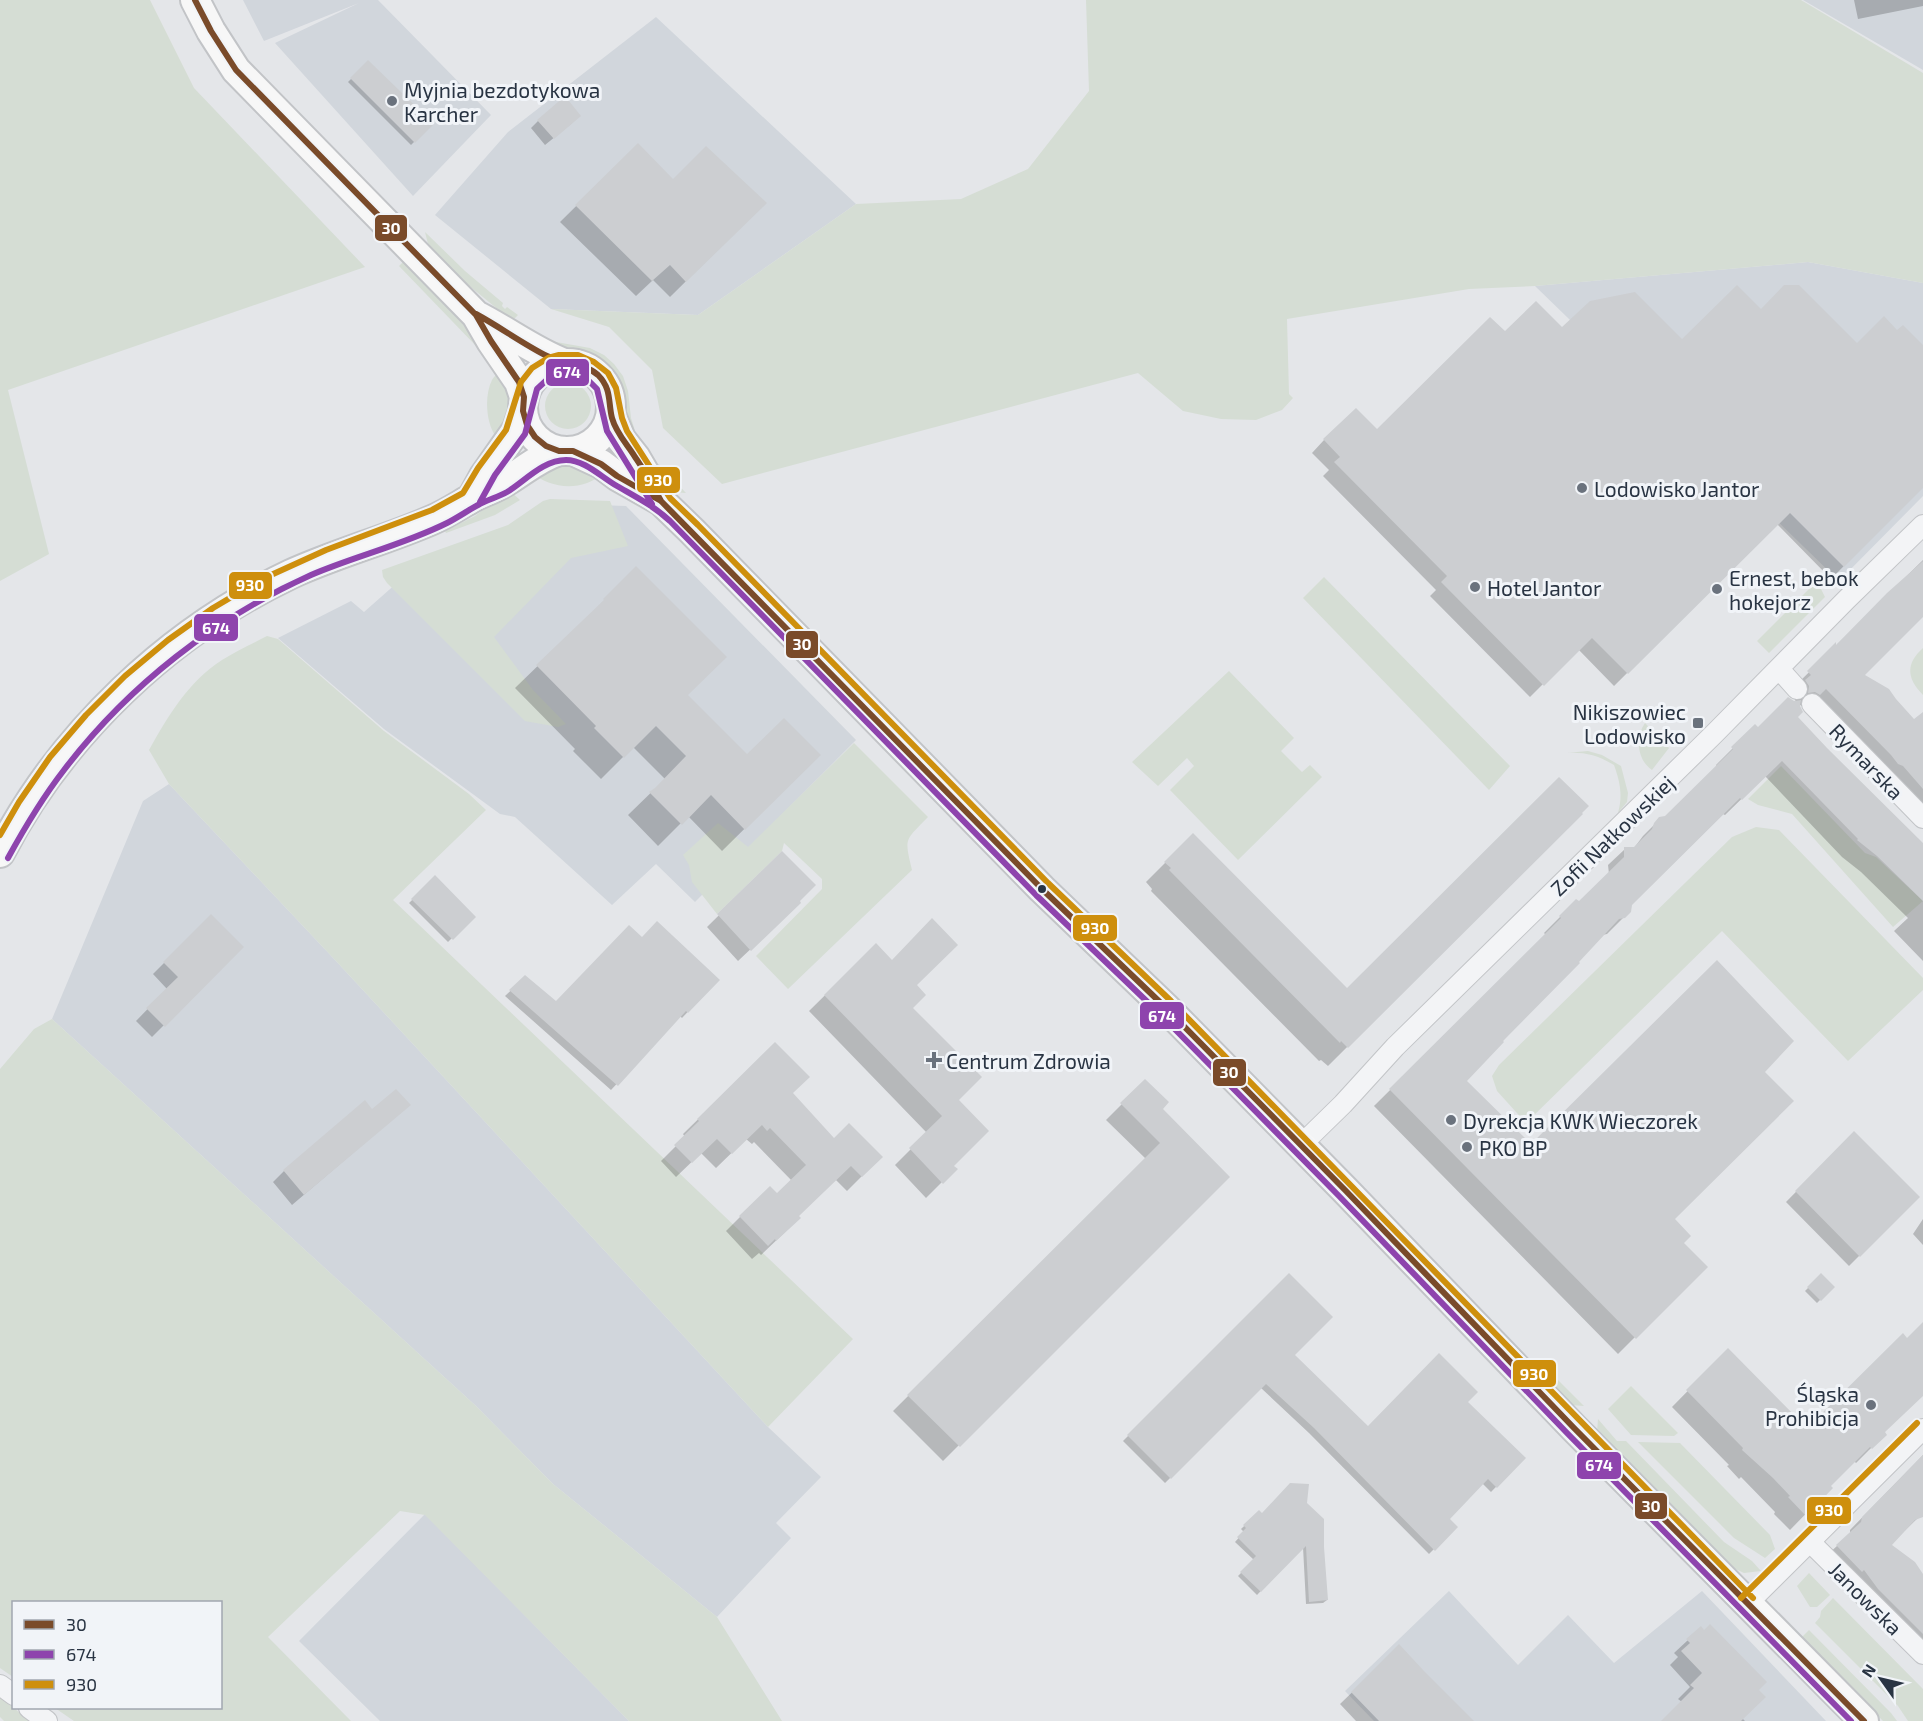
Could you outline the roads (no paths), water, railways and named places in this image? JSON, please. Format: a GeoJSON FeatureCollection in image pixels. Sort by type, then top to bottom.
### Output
{"type":"FeatureCollection","features":[{"type":"Feature","properties":{"kind":"street"},"geometry":{"type":"LineString","coordinates":[[195,0],[211,31],[236,70],[477,315],[491,341],[519,382],[527,425],[535,437],[546,446],[601,464],[661,501],[1042,889],[1165,1006],[1747,1604],[1864,1721]]}},
{"type":"Feature","properties":{"kind":"street"},"geometry":{"type":"LineString","coordinates":[[477,315],[542,353],[564,363]]}},
{"type":"Feature","properties":{"kind":"street"},"geometry":{"type":"LineString","coordinates":[[0,853],[43,783],[82,734],[137,678],[180,643],[232,607],[275,582],[322,561],[434,519],[501,485],[538,459],[587,447],[599,438],[611,415],[608,389],[600,377],[590,369],[577,364],[564,363],[551,366],[539,373],[530,383],[517,429],[484,476],[472,498]]}},
{"type":"Feature","properties":{"kind":"street"},"geometry":{"type":"LineString","coordinates":[[611,415],[621,439],[636,458],[661,501]]}},
{"type":"Feature","properties":{"kind":"street","name":"Zofii Nałkowskiej"},"geometry":{"type":"LineString","coordinates":[[1300,1145],[1343,1104],[1395,1047],[1923,525]]}},
{"type":"Feature","properties":{"kind":"street"},"geometry":{"type":"LineString","coordinates":[[1779,669],[1797,689]]}},
{"type":"Feature","properties":{"kind":"street","name":"Rymarska"},"geometry":{"type":"LineString","coordinates":[[1814,706],[1923,818]]}},
{"type":"Feature","properties":{"kind":"street"},"geometry":{"type":"LineString","coordinates":[[1747,1604],[1923,1429]]}},
{"type":"Feature","properties":{"kind":"street","name":"Janowska"},"geometry":{"type":"LineString","coordinates":[[1810,1542],[1923,1654]]}},
{"type":"Feature","properties":{"kind":"street"},"geometry":{"type":"LineString","coordinates":[[0,1684],[12,1693]]}},
{"type":"Feature","properties":{"kind":"street"},"geometry":{"type":"LineString","coordinates":[[32,1709],[47,1721]]}},
{"type":"Feature","properties":{"kind":"place","name":"Myjnia bezdotykowa Karcher"},"geometry":{"type":"Point","coordinates":[392,101]}},
{"type":"Feature","properties":{"kind":"place","name":"Lodowisko Jantor"},"geometry":{"type":"Point","coordinates":[1582,488]}},
{"type":"Feature","properties":{"kind":"place","name":"Hotel Jantor"},"geometry":{"type":"Point","coordinates":[1475,587]}},
{"type":"Feature","properties":{"kind":"place","name":"Ernest, bebok hokejorz"},"geometry":{"type":"Point","coordinates":[1717,589]}},
{"type":"Feature","properties":{"kind":"place","name":"Nikiszowiec Lodowisko"},"geometry":{"type":"Point","coordinates":[1698,723]}},
{"type":"Feature","properties":{"kind":"place","name":"Centrum Zdrowia"},"geometry":{"type":"Point","coordinates":[934,1060]}},
{"type":"Feature","properties":{"kind":"place","name":"Dyrekcja KWK Wieczorek"},"geometry":{"type":"Point","coordinates":[1451,1120]}},
{"type":"Feature","properties":{"kind":"place","name":"PKO BP"},"geometry":{"type":"Point","coordinates":[1467,1147]}},
{"type":"Feature","properties":{"kind":"place","name":"Śląska Prohibicja"},"geometry":{"type":"Point","coordinates":[1871,1405]}}]}
